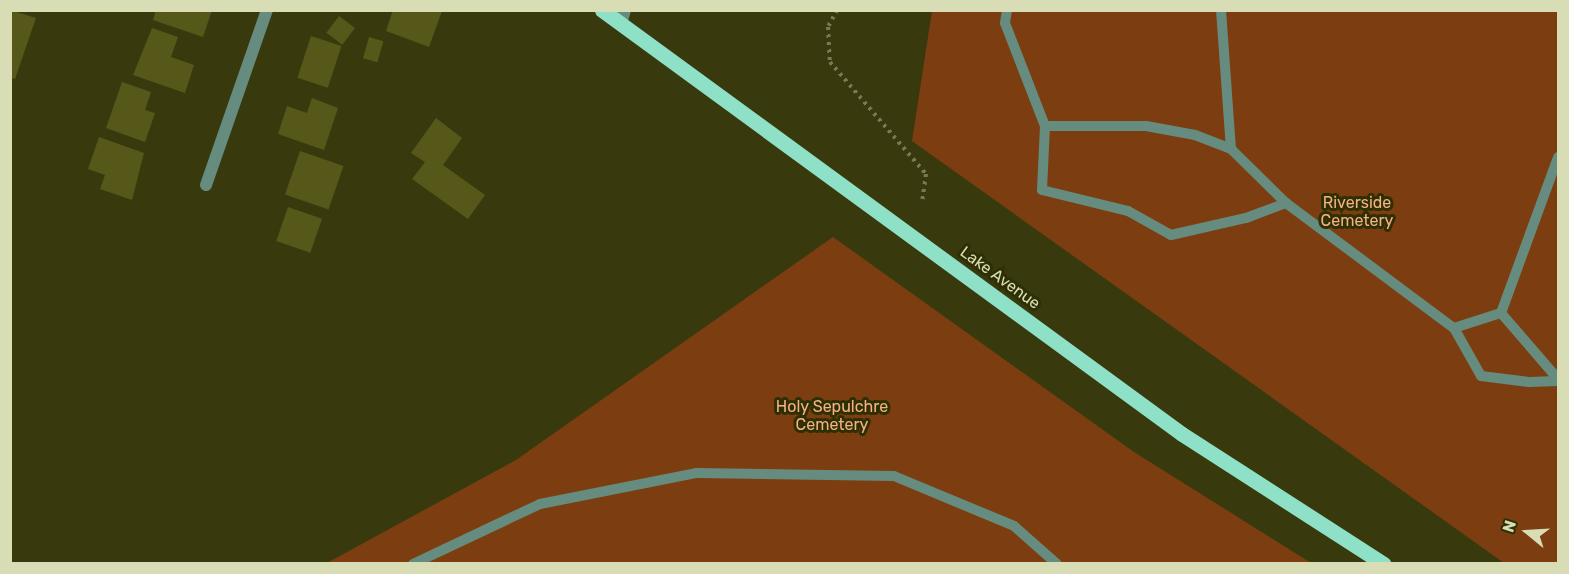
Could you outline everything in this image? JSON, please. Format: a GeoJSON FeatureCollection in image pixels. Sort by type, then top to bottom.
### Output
{"type":"FeatureCollection","features":[{"type":"Feature","properties":{"kind":"main road","name":"Lake Avenue"},"geometry":{"type":"LineString","coordinates":[[602,10],[623,17],[1182,434],[1384,564]]}},
{"type":"Feature","properties":{"kind":"street"},"geometry":{"type":"LineString","coordinates":[[206,185],[267,10]]}},
{"type":"Feature","properties":{"kind":"lane"},"geometry":{"type":"LineString","coordinates":[[1007,10],[1005,23],[1045,126],[1042,190],[1128,211],[1171,235],[1246,218],[1286,202]]}},
{"type":"Feature","properties":{"kind":"lane"},"geometry":{"type":"LineString","coordinates":[[1221,10],[1231,149]]}},
{"type":"Feature","properties":{"kind":"lane"},"geometry":{"type":"LineString","coordinates":[[1045,126],[1154,127],[1195,135],[1231,149],[1286,202],[1454,328],[1481,376],[1529,382],[1558,380]]}},
{"type":"Feature","properties":{"kind":"lane"},"geometry":{"type":"LineString","coordinates":[[1501,313],[1558,157]]}},
{"type":"Feature","properties":{"kind":"lane"},"geometry":{"type":"LineString","coordinates":[[1454,328],[1501,313]]}},
{"type":"Feature","properties":{"kind":"lane"},"geometry":{"type":"LineString","coordinates":[[1501,313],[1558,380]]}},
{"type":"Feature","properties":{"kind":"lane"},"geometry":{"type":"LineString","coordinates":[[419,562],[540,504],[697,473],[894,476],[1014,526],[1057,564]]}},
{"type":"Feature","properties":{"kind":"path"},"geometry":{"type":"LineString","coordinates":[[837,10],[828,27],[830,62],[926,174],[922,203]]}},
{"type":"Feature","properties":{"kind":"green space","name":"Riverside Cemetery"},"geometry":{"type":"Polygon","coordinates":[[[932,11],[1558,11],[1558,563],[1504,563],[912,141],[932,11]]]}},
{"type":"Feature","properties":{"kind":"green space","name":"Holy Sepulchre Cemetery"},"geometry":{"type":"Polygon","coordinates":[[[833,237],[1134,452],[1311,563],[325,564],[516,460],[833,237]]]}},
{"type":"Feature","properties":{"kind":"building"},"geometry":{"type":"Polygon","coordinates":[[[10,10],[36,18],[15,79],[10,78],[10,10]]]}},
{"type":"Feature","properties":{"kind":"building"},"geometry":{"type":"Polygon","coordinates":[[[156,10],[212,10],[203,37],[153,20],[156,10]]]}},
{"type":"Feature","properties":{"kind":"building"},"geometry":{"type":"Polygon","coordinates":[[[393,10],[442,11],[429,47],[386,31],[393,10]]]}},
{"type":"Feature","properties":{"kind":"building"},"geometry":{"type":"Polygon","coordinates":[[[339,16],[355,28],[342,45],[326,33],[339,16]]]}},
{"type":"Feature","properties":{"kind":"building"},"geometry":{"type":"Polygon","coordinates":[[[152,28],[178,37],[171,57],[194,65],[185,93],[133,75],[152,28]]]}},
{"type":"Feature","properties":{"kind":"building"},"geometry":{"type":"Polygon","coordinates":[[[311,36],[341,46],[328,88],[297,78],[311,36]]]}},
{"type":"Feature","properties":{"kind":"building"},"geometry":{"type":"Polygon","coordinates":[[[369,37],[383,41],[377,62],[363,58],[369,37]]]}},
{"type":"Feature","properties":{"kind":"building"},"geometry":{"type":"Polygon","coordinates":[[[122,82],[151,92],[145,110],[155,113],[145,142],[106,128],[122,82]]]}},
{"type":"Feature","properties":{"kind":"building"},"geometry":{"type":"Polygon","coordinates":[[[312,98],[338,108],[324,150],[278,134],[287,106],[307,113],[312,98]]]}},
{"type":"Feature","properties":{"kind":"building"},"geometry":{"type":"Polygon","coordinates":[[[436,118],[462,138],[443,165],[485,195],[468,219],[412,179],[425,162],[411,153],[436,118]]]}},
{"type":"Feature","properties":{"kind":"building"},"geometry":{"type":"Polygon","coordinates":[[[99,137],[144,153],[132,200],[100,189],[105,175],[88,169],[99,137]]]}},
{"type":"Feature","properties":{"kind":"building"},"geometry":{"type":"Polygon","coordinates":[[[300,151],[343,166],[329,209],[285,194],[300,151]]]}},
{"type":"Feature","properties":{"kind":"building"},"geometry":{"type":"Polygon","coordinates":[[[288,207],[322,219],[310,253],[276,241],[288,207]]]}}]}
